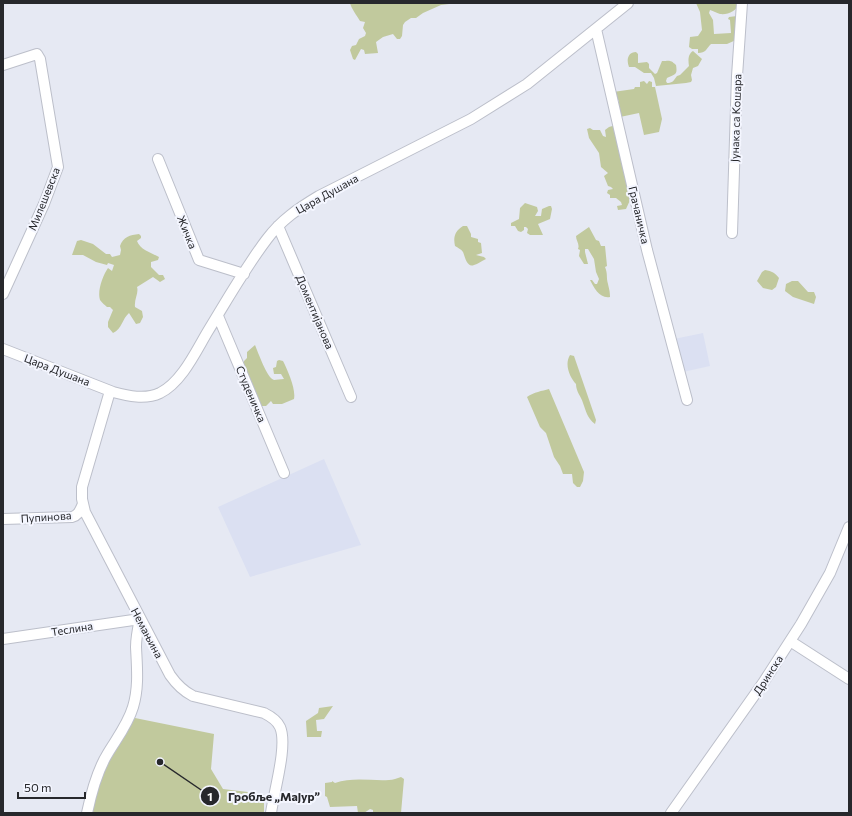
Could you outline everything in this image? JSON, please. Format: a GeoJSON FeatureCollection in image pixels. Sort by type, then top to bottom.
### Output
{"type":"FeatureCollection","features":[{"type":"Feature","properties":{"kind":"street","name":"Цара Душана"},"geometry":{"type":"LineString","coordinates":[[3,349],[110,391],[143,397],[160,393],[180,376],[268,238],[278,226],[295,211],[319,196],[471,119],[527,84],[628,3]]}},
{"type":"Feature","properties":{"kind":"street","name":"Јунака са Кошара"},"geometry":{"type":"LineString","coordinates":[[732,233],[737,76],[742,3]]}},
{"type":"Feature","properties":{"kind":"street","name":"Грачаничка"},"geometry":{"type":"LineString","coordinates":[[596,29],[647,250],[687,400]]}},
{"type":"Feature","properties":{"kind":"street","name":"Милешевска"},"geometry":{"type":"LineString","coordinates":[[3,65],[36,54],[40,59],[58,167],[44,204],[3,294]]}},
{"type":"Feature","properties":{"kind":"street","name":"Жичка"},"geometry":{"type":"LineString","coordinates":[[158,159],[199,260],[244,274]]}},
{"type":"Feature","properties":{"kind":"street","name":"Доментијанова"},"geometry":{"type":"LineString","coordinates":[[278,226],[351,397]]}},
{"type":"Feature","properties":{"kind":"street","name":"Студеничка"},"geometry":{"type":"LineString","coordinates":[[218,316],[284,473]]}},
{"type":"Feature","properties":{"kind":"street","name":"Немањина"},"geometry":{"type":"LineString","coordinates":[[110,391],[82,487],[85,512],[140,620],[177,685],[193,696],[264,713],[272,717],[280,725],[283,736],[283,747],[271,813]]}},
{"type":"Feature","properties":{"kind":"street","name":"Пупинова"},"geometry":{"type":"LineString","coordinates":[[3,519],[72,517],[79,513],[83,504]]}},
{"type":"Feature","properties":{"kind":"street","name":"Дринска"},"geometry":{"type":"LineString","coordinates":[[671,813],[750,702],[790,641],[830,573],[849,527]]}},
{"type":"Feature","properties":{"kind":"street","name":"Теслина"},"geometry":{"type":"LineString","coordinates":[[3,639],[140,620]]}},
{"type":"Feature","properties":{"kind":"street"},"geometry":{"type":"LineString","coordinates":[[87,813],[96,780],[107,754],[130,717],[137,691],[138,676],[136,646],[140,620]]}},
{"type":"Feature","properties":{"kind":"street"},"geometry":{"type":"LineString","coordinates":[[790,641],[849,679]]}},
{"type":"Feature","properties":{"kind":"shaded area"},"geometry":{"type":"Polygon","coordinates":[[[703,333],[710,366],[683,372],[674,339],[703,333]]]}},
{"type":"Feature","properties":{"kind":"shaded area"},"geometry":{"type":"Polygon","coordinates":[[[324,459],[361,545],[250,577],[218,507],[324,459]]]}},
{"type":"Feature","properties":{"kind":"green space"},"geometry":{"type":"Polygon","coordinates":[[[350,3],[457,3],[441,5],[423,13],[416,18],[411,18],[403,25],[402,36],[400,39],[397,39],[393,34],[383,37],[376,42],[378,53],[365,54],[364,50],[361,49],[355,60],[353,59],[350,50],[352,46],[356,45],[359,39],[365,36],[366,33],[363,28],[365,22],[360,21],[350,3]]]}},
{"type":"Feature","properties":{"kind":"green space"},"geometry":{"type":"Polygon","coordinates":[[[696,3],[739,3],[734,10],[729,13],[720,14],[710,10],[709,13],[713,20],[714,34],[731,33],[730,20],[728,19],[729,17],[737,16],[736,40],[727,44],[711,44],[701,53],[698,53],[698,49],[692,49],[689,47],[690,37],[698,36],[702,30],[700,12],[696,3]]]}},
{"type":"Feature","properties":{"kind":"green space"},"geometry":{"type":"Polygon","coordinates":[[[693,51],[702,59],[698,66],[693,68],[691,82],[686,83],[656,86],[651,73],[644,73],[635,67],[629,67],[628,64],[629,55],[636,52],[638,54],[638,63],[647,62],[649,64],[649,68],[655,74],[657,73],[662,61],[671,61],[676,65],[676,73],[667,78],[666,81],[667,83],[671,83],[689,66],[689,57],[693,51]]]}},
{"type":"Feature","properties":{"kind":"green space"},"geometry":{"type":"Polygon","coordinates":[[[644,81],[647,84],[649,81],[652,82],[652,87],[655,87],[662,119],[659,132],[644,135],[639,113],[620,117],[616,104],[619,101],[613,92],[640,87],[640,82],[644,81]]]}},
{"type":"Feature","properties":{"kind":"green space"},"geometry":{"type":"Polygon","coordinates":[[[616,125],[631,198],[626,209],[618,210],[617,206],[622,205],[621,202],[616,198],[610,198],[610,195],[607,193],[608,190],[613,189],[608,186],[604,176],[608,173],[601,167],[599,153],[589,138],[587,129],[590,128],[593,130],[600,130],[603,136],[606,137],[605,130],[616,125]]]}},
{"type":"Feature","properties":{"kind":"green space"},"geometry":{"type":"Polygon","coordinates":[[[525,203],[537,207],[538,211],[535,216],[541,216],[542,209],[551,206],[552,209],[550,219],[538,224],[543,235],[530,235],[527,233],[528,229],[526,227],[524,227],[524,230],[521,232],[518,231],[515,226],[511,226],[511,223],[519,219],[520,208],[525,203]]]}},
{"type":"Feature","properties":{"kind":"green space"},"geometry":{"type":"Polygon","coordinates":[[[463,226],[467,226],[471,237],[478,239],[478,242],[481,243],[482,253],[476,255],[486,259],[472,266],[468,264],[463,252],[455,246],[455,234],[463,226]]]}},
{"type":"Feature","properties":{"kind":"green space"},"geometry":{"type":"Polygon","coordinates":[[[589,227],[601,246],[605,246],[607,266],[605,267],[610,297],[600,295],[590,280],[597,284],[599,279],[596,272],[594,259],[588,249],[585,249],[585,252],[588,264],[584,264],[579,256],[580,250],[578,249],[579,246],[576,236],[589,227]]]}},
{"type":"Feature","properties":{"kind":"green space"},"geometry":{"type":"Polygon","coordinates":[[[139,234],[141,238],[137,241],[141,247],[159,257],[158,260],[151,262],[151,267],[159,275],[163,275],[165,279],[160,282],[153,277],[137,287],[135,307],[142,311],[143,317],[140,323],[136,324],[129,313],[118,329],[113,333],[108,327],[108,322],[113,310],[110,307],[107,307],[100,300],[99,292],[102,279],[106,271],[108,268],[112,271],[114,265],[96,262],[83,255],[72,255],[77,241],[81,240],[93,244],[106,254],[110,254],[112,257],[120,255],[120,246],[123,240],[130,236],[139,234]]]}},
{"type":"Feature","properties":{"kind":"green space"},"geometry":{"type":"Polygon","coordinates":[[[765,270],[773,272],[779,278],[776,287],[772,290],[763,288],[757,281],[762,272],[765,270]]]}},
{"type":"Feature","properties":{"kind":"green space"},"geometry":{"type":"Polygon","coordinates":[[[792,281],[798,281],[808,292],[814,292],[816,297],[814,304],[793,297],[785,291],[786,284],[792,281]]]}},
{"type":"Feature","properties":{"kind":"green space"},"geometry":{"type":"Polygon","coordinates":[[[255,345],[268,375],[274,380],[284,379],[281,374],[274,374],[273,368],[276,367],[277,361],[283,361],[293,385],[294,399],[282,404],[273,404],[271,401],[266,406],[262,406],[259,403],[243,367],[244,361],[247,358],[247,352],[255,345]]]}},
{"type":"Feature","properties":{"kind":"green space"},"geometry":{"type":"Polygon","coordinates":[[[570,355],[574,356],[596,420],[595,424],[587,414],[576,384],[568,371],[568,359],[570,355]]]}},
{"type":"Feature","properties":{"kind":"green space"},"geometry":{"type":"Polygon","coordinates":[[[549,389],[584,472],[583,481],[580,487],[577,487],[573,483],[572,474],[563,474],[554,457],[546,433],[540,427],[527,397],[549,389]]]}},
{"type":"Feature","properties":{"kind":"green space"},"geometry":{"type":"Polygon","coordinates":[[[333,706],[324,719],[316,720],[317,731],[322,731],[321,737],[307,737],[306,721],[318,713],[319,708],[333,706]]]}},
{"type":"Feature","properties":{"kind":"green space"},"geometry":{"type":"Polygon","coordinates":[[[135,718],[214,734],[211,769],[223,789],[264,794],[264,813],[90,813],[97,787],[112,754],[135,718]]]}},
{"type":"Feature","properties":{"kind":"green space"},"geometry":{"type":"Polygon","coordinates":[[[401,777],[404,779],[401,813],[373,813],[373,810],[370,809],[364,813],[358,813],[357,806],[330,807],[327,797],[325,796],[325,783],[332,781],[335,783],[355,780],[389,780],[401,777]]]}},
{"type":"Feature","properties":{"kind":"place","name":"Гробље „Мајур”"},"geometry":{"type":"Point","coordinates":[160,762]}}]}
